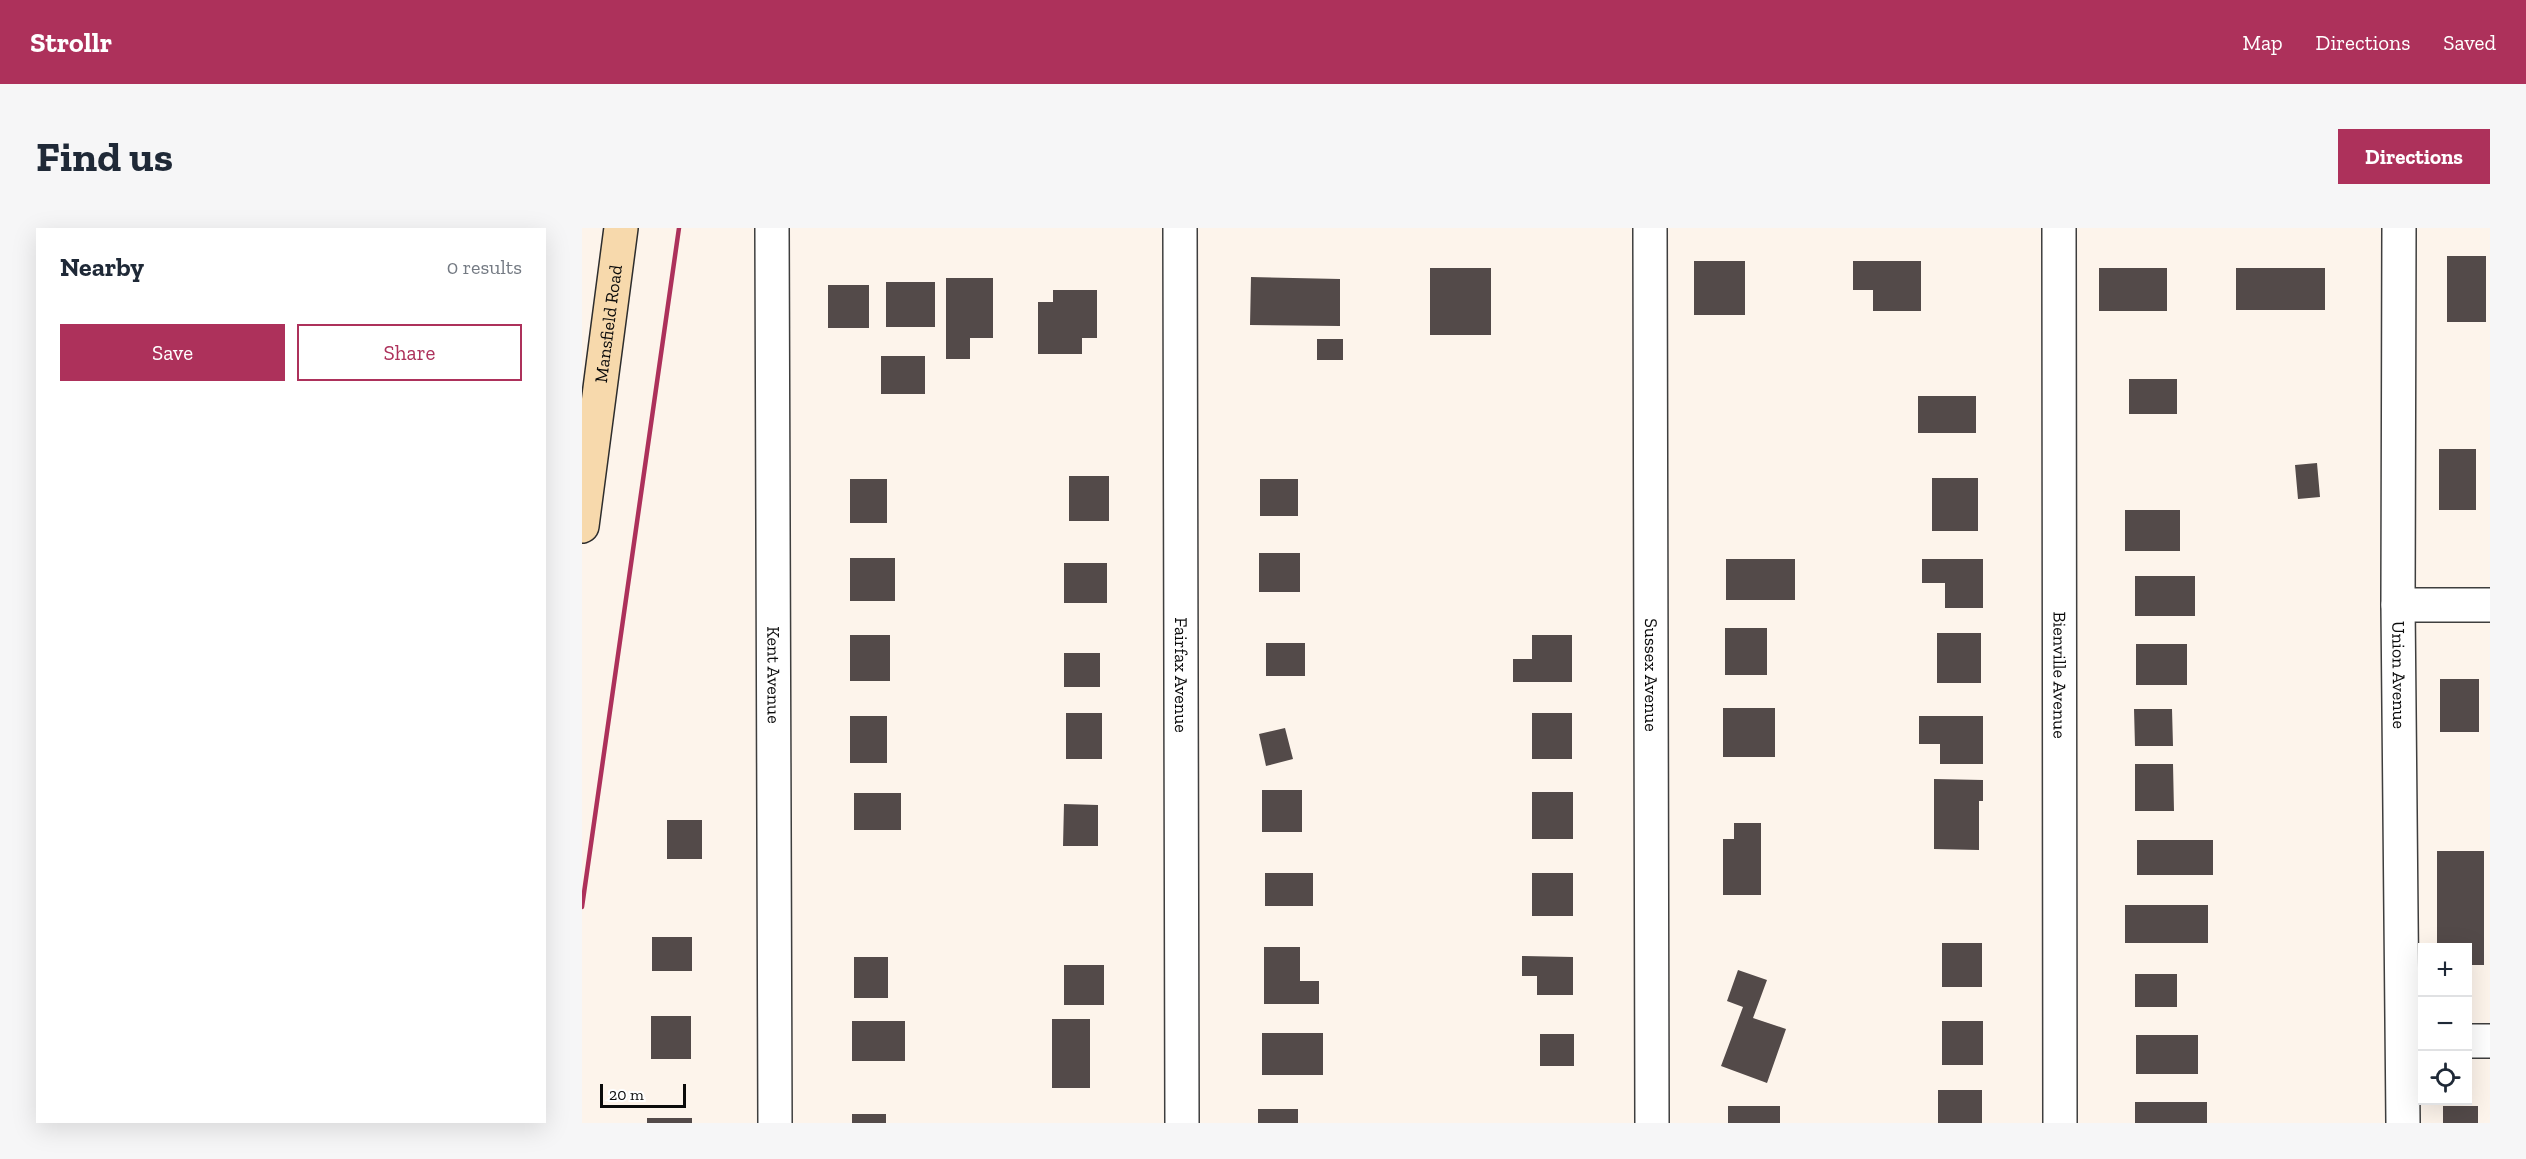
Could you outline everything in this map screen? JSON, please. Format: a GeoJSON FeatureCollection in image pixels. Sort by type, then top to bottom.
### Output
{"type":"FeatureCollection","features":[{"type":"Feature","properties":{"kind":"main road","name":"Mansfield Road"},"geometry":{"type":"LineString","coordinates":[[582,526],[621,228]]}},
{"type":"Feature","properties":{"kind":"street","name":"Kent Avenue"},"geometry":{"type":"LineString","coordinates":[[772,228],[775,1123]]}},
{"type":"Feature","properties":{"kind":"street","name":"Fairfax Avenue"},"geometry":{"type":"LineString","coordinates":[[1180,228],[1182,1123]]}},
{"type":"Feature","properties":{"kind":"street","name":"Sussex Avenue"},"geometry":{"type":"LineString","coordinates":[[1650,228],[1652,1123]]}},
{"type":"Feature","properties":{"kind":"street","name":"Bienville Avenue"},"geometry":{"type":"LineString","coordinates":[[2059,228],[2060,1123]]}},
{"type":"Feature","properties":{"kind":"street","name":"Union Avenue"},"geometry":{"type":"LineString","coordinates":[[2398,228],[2398,605],[2412,1042],[2403,1123]]}},
{"type":"Feature","properties":{"kind":"street"},"geometry":{"type":"LineString","coordinates":[[2398,605],[2490,605]]}},
{"type":"Feature","properties":{"kind":"street"},"geometry":{"type":"LineString","coordinates":[[2472,1041],[2490,1041]]}},
{"type":"Feature","properties":{"kind":"building"},"geometry":{"type":"Polygon","coordinates":[[[2447,256],[2486,256],[2486,322],[2447,322],[2447,256]]]}},
{"type":"Feature","properties":{"kind":"building"},"geometry":{"type":"Polygon","coordinates":[[[1694,261],[1745,261],[1745,315],[1694,315],[1694,261]]]}},
{"type":"Feature","properties":{"kind":"building"},"geometry":{"type":"Polygon","coordinates":[[[1853,261],[1921,261],[1921,311],[1873,311],[1873,290],[1853,290],[1853,261]]]}},
{"type":"Feature","properties":{"kind":"building"},"geometry":{"type":"Polygon","coordinates":[[[1430,268],[1491,268],[1491,335],[1430,335],[1430,268]]]}},
{"type":"Feature","properties":{"kind":"building"},"geometry":{"type":"Polygon","coordinates":[[[2099,268],[2167,268],[2167,311],[2099,311],[2099,268]]]}},
{"type":"Feature","properties":{"kind":"building"},"geometry":{"type":"Polygon","coordinates":[[[2236,268],[2325,268],[2325,310],[2236,310],[2236,268]]]}},
{"type":"Feature","properties":{"kind":"building"},"geometry":{"type":"Polygon","coordinates":[[[1251,277],[1340,279],[1340,326],[1250,325],[1251,277]]]}},
{"type":"Feature","properties":{"kind":"building"},"geometry":{"type":"Polygon","coordinates":[[[946,278],[993,278],[993,338],[970,338],[970,359],[946,359],[946,278]]]}},
{"type":"Feature","properties":{"kind":"building"},"geometry":{"type":"Polygon","coordinates":[[[886,282],[935,282],[935,327],[886,327],[886,282]]]}},
{"type":"Feature","properties":{"kind":"building"},"geometry":{"type":"Polygon","coordinates":[[[828,285],[869,285],[869,328],[828,328],[828,285]]]}},
{"type":"Feature","properties":{"kind":"building"},"geometry":{"type":"Polygon","coordinates":[[[1053,290],[1097,290],[1097,338],[1082,338],[1082,354],[1038,354],[1038,302],[1053,302],[1053,290]]]}},
{"type":"Feature","properties":{"kind":"building"},"geometry":{"type":"Polygon","coordinates":[[[1317,339],[1343,339],[1343,360],[1317,360],[1317,339]]]}},
{"type":"Feature","properties":{"kind":"building"},"geometry":{"type":"Polygon","coordinates":[[[881,356],[925,356],[925,394],[881,394],[881,356]]]}},
{"type":"Feature","properties":{"kind":"building"},"geometry":{"type":"Polygon","coordinates":[[[2129,379],[2177,379],[2177,414],[2129,414],[2129,379]]]}},
{"type":"Feature","properties":{"kind":"building"},"geometry":{"type":"Polygon","coordinates":[[[1918,396],[1976,396],[1976,433],[1918,433],[1918,396]]]}},
{"type":"Feature","properties":{"kind":"building"},"geometry":{"type":"Polygon","coordinates":[[[2439,449],[2476,449],[2476,510],[2439,510],[2439,449]]]}},
{"type":"Feature","properties":{"kind":"building"},"geometry":{"type":"Polygon","coordinates":[[[2317,463],[2320,497],[2298,499],[2295,465],[2317,463]]]}},
{"type":"Feature","properties":{"kind":"building"},"geometry":{"type":"Polygon","coordinates":[[[1069,476],[1109,476],[1109,521],[1069,521],[1069,476]]]}},
{"type":"Feature","properties":{"kind":"building"},"geometry":{"type":"Polygon","coordinates":[[[1932,478],[1978,478],[1978,531],[1932,531],[1932,478]]]}},
{"type":"Feature","properties":{"kind":"building"},"geometry":{"type":"Polygon","coordinates":[[[850,479],[887,479],[887,523],[850,523],[850,479]]]}},
{"type":"Feature","properties":{"kind":"building"},"geometry":{"type":"Polygon","coordinates":[[[1260,479],[1298,479],[1298,516],[1260,516],[1260,479]]]}},
{"type":"Feature","properties":{"kind":"building"},"geometry":{"type":"Polygon","coordinates":[[[2125,510],[2180,510],[2180,551],[2125,551],[2125,510]]]}},
{"type":"Feature","properties":{"kind":"building"},"geometry":{"type":"Polygon","coordinates":[[[1259,553],[1300,553],[1300,592],[1259,592],[1259,553]]]}},
{"type":"Feature","properties":{"kind":"building"},"geometry":{"type":"Polygon","coordinates":[[[850,558],[895,558],[895,601],[850,601],[850,558]]]}},
{"type":"Feature","properties":{"kind":"building"},"geometry":{"type":"Polygon","coordinates":[[[1726,559],[1795,559],[1795,600],[1726,600],[1726,559]]]}},
{"type":"Feature","properties":{"kind":"building"},"geometry":{"type":"Polygon","coordinates":[[[1922,559],[1983,559],[1983,608],[1945,608],[1945,583],[1922,583],[1922,559]]]}},
{"type":"Feature","properties":{"kind":"building"},"geometry":{"type":"Polygon","coordinates":[[[1064,563],[1107,563],[1107,603],[1064,603],[1064,563]]]}},
{"type":"Feature","properties":{"kind":"building"},"geometry":{"type":"Polygon","coordinates":[[[2135,576],[2195,576],[2195,616],[2135,616],[2135,576]]]}},
{"type":"Feature","properties":{"kind":"building"},"geometry":{"type":"Polygon","coordinates":[[[1725,628],[1767,628],[1767,675],[1725,675],[1725,628]]]}},
{"type":"Feature","properties":{"kind":"building"},"geometry":{"type":"Polygon","coordinates":[[[1937,633],[1981,633],[1981,683],[1937,683],[1937,633]]]}},
{"type":"Feature","properties":{"kind":"building"},"geometry":{"type":"Polygon","coordinates":[[[850,635],[890,635],[890,681],[850,681],[850,635]]]}},
{"type":"Feature","properties":{"kind":"building"},"geometry":{"type":"Polygon","coordinates":[[[1532,635],[1572,635],[1572,682],[1513,682],[1513,659],[1532,659],[1532,635]]]}},
{"type":"Feature","properties":{"kind":"building"},"geometry":{"type":"Polygon","coordinates":[[[1266,643],[1305,643],[1305,676],[1266,676],[1266,643]]]}},
{"type":"Feature","properties":{"kind":"building"},"geometry":{"type":"Polygon","coordinates":[[[2136,644],[2187,644],[2187,685],[2136,685],[2136,644]]]}},
{"type":"Feature","properties":{"kind":"building"},"geometry":{"type":"Polygon","coordinates":[[[1064,653],[1100,653],[1100,687],[1064,687],[1064,653]]]}},
{"type":"Feature","properties":{"kind":"building"},"geometry":{"type":"Polygon","coordinates":[[[2440,679],[2479,679],[2479,732],[2440,732],[2440,679]]]}},
{"type":"Feature","properties":{"kind":"building"},"geometry":{"type":"Polygon","coordinates":[[[1723,708],[1775,708],[1775,757],[1723,757],[1723,708]]]}},
{"type":"Feature","properties":{"kind":"building"},"geometry":{"type":"Polygon","coordinates":[[[2134,709],[2172,709],[2173,746],[2135,746],[2134,709]]]}},
{"type":"Feature","properties":{"kind":"building"},"geometry":{"type":"Polygon","coordinates":[[[1066,713],[1102,713],[1102,759],[1066,759],[1066,713]]]}},
{"type":"Feature","properties":{"kind":"building"},"geometry":{"type":"Polygon","coordinates":[[[1532,713],[1572,713],[1572,759],[1532,759],[1532,713]]]}},
{"type":"Feature","properties":{"kind":"building"},"geometry":{"type":"Polygon","coordinates":[[[850,716],[887,716],[887,763],[850,763],[850,716]]]}},
{"type":"Feature","properties":{"kind":"building"},"geometry":{"type":"Polygon","coordinates":[[[1919,716],[1983,716],[1983,764],[1940,764],[1940,744],[1919,744],[1919,716]]]}},
{"type":"Feature","properties":{"kind":"building"},"geometry":{"type":"Polygon","coordinates":[[[1285,728],[1293,759],[1266,766],[1259,734],[1285,728]]]}},
{"type":"Feature","properties":{"kind":"building"},"geometry":{"type":"Polygon","coordinates":[[[2135,764],[2173,764],[2174,811],[2135,811],[2135,764]]]}},
{"type":"Feature","properties":{"kind":"building"},"geometry":{"type":"Polygon","coordinates":[[[1934,779],[1983,780],[1983,801],[1979,801],[1979,850],[1934,849],[1934,779]]]}},
{"type":"Feature","properties":{"kind":"building"},"geometry":{"type":"Polygon","coordinates":[[[1262,790],[1302,790],[1302,832],[1262,832],[1262,790]]]}},
{"type":"Feature","properties":{"kind":"building"},"geometry":{"type":"Polygon","coordinates":[[[1532,792],[1573,792],[1573,839],[1532,839],[1532,792]]]}},
{"type":"Feature","properties":{"kind":"building"},"geometry":{"type":"Polygon","coordinates":[[[854,793],[901,793],[901,830],[854,830],[854,793]]]}},
{"type":"Feature","properties":{"kind":"building"},"geometry":{"type":"Polygon","coordinates":[[[1064,804],[1098,805],[1098,846],[1063,846],[1064,804]]]}},
{"type":"Feature","properties":{"kind":"building"},"geometry":{"type":"Polygon","coordinates":[[[667,820],[702,820],[702,859],[667,859],[667,820]]]}},
{"type":"Feature","properties":{"kind":"building"},"geometry":{"type":"Polygon","coordinates":[[[1734,823],[1761,823],[1761,895],[1723,895],[1723,839],[1734,839],[1734,823]]]}},
{"type":"Feature","properties":{"kind":"building"},"geometry":{"type":"Polygon","coordinates":[[[2137,840],[2213,840],[2213,875],[2137,875],[2137,840]]]}},
{"type":"Feature","properties":{"kind":"building"},"geometry":{"type":"Polygon","coordinates":[[[2437,851],[2484,851],[2484,965],[2472,965],[2472,943],[2437,943],[2437,851]]]}},
{"type":"Feature","properties":{"kind":"building"},"geometry":{"type":"Polygon","coordinates":[[[1265,873],[1313,873],[1313,906],[1265,906],[1265,873]]]}},
{"type":"Feature","properties":{"kind":"building"},"geometry":{"type":"Polygon","coordinates":[[[1532,873],[1573,873],[1573,916],[1532,916],[1532,873]]]}},
{"type":"Feature","properties":{"kind":"building"},"geometry":{"type":"Polygon","coordinates":[[[2125,905],[2208,905],[2208,943],[2125,943],[2125,905]]]}},
{"type":"Feature","properties":{"kind":"building"},"geometry":{"type":"Polygon","coordinates":[[[652,937],[692,937],[692,971],[652,971],[652,937]]]}},
{"type":"Feature","properties":{"kind":"building"},"geometry":{"type":"Polygon","coordinates":[[[1942,943],[1982,943],[1982,987],[1942,987],[1942,943]]]}},
{"type":"Feature","properties":{"kind":"building"},"geometry":{"type":"Polygon","coordinates":[[[1264,947],[1300,947],[1300,981],[1319,981],[1319,1004],[1264,1004],[1264,947]]]}},
{"type":"Feature","properties":{"kind":"building"},"geometry":{"type":"Polygon","coordinates":[[[1522,956],[1573,957],[1573,995],[1537,995],[1537,976],[1522,976],[1522,956]]]}},
{"type":"Feature","properties":{"kind":"building"},"geometry":{"type":"Polygon","coordinates":[[[854,957],[888,957],[888,998],[854,998],[854,957]]]}},
{"type":"Feature","properties":{"kind":"building"},"geometry":{"type":"Polygon","coordinates":[[[1064,965],[1104,965],[1104,1005],[1064,1005],[1064,965]]]}},
{"type":"Feature","properties":{"kind":"building"},"geometry":{"type":"Polygon","coordinates":[[[1738,970],[1767,980],[1753,1018],[1786,1029],[1767,1083],[1721,1066],[1743,1007],[1727,1001],[1738,970]]]}},
{"type":"Feature","properties":{"kind":"building"},"geometry":{"type":"Polygon","coordinates":[[[2135,974],[2177,974],[2177,1007],[2135,1007],[2135,974]]]}},
{"type":"Feature","properties":{"kind":"building"},"geometry":{"type":"Polygon","coordinates":[[[651,1016],[691,1016],[691,1059],[651,1059],[651,1016]]]}},
{"type":"Feature","properties":{"kind":"building"},"geometry":{"type":"Polygon","coordinates":[[[1052,1019],[1090,1019],[1090,1088],[1052,1088],[1052,1019]]]}},
{"type":"Feature","properties":{"kind":"building"},"geometry":{"type":"Polygon","coordinates":[[[852,1021],[905,1021],[905,1061],[852,1061],[852,1021]]]}},
{"type":"Feature","properties":{"kind":"building"},"geometry":{"type":"Polygon","coordinates":[[[1942,1021],[1983,1021],[1983,1065],[1942,1065],[1942,1021]]]}},
{"type":"Feature","properties":{"kind":"building"},"geometry":{"type":"Polygon","coordinates":[[[1262,1033],[1323,1033],[1323,1075],[1262,1075],[1262,1033]]]}},
{"type":"Feature","properties":{"kind":"building"},"geometry":{"type":"Polygon","coordinates":[[[1540,1034],[1574,1034],[1574,1066],[1540,1066],[1540,1034]]]}},
{"type":"Feature","properties":{"kind":"building"},"geometry":{"type":"Polygon","coordinates":[[[2136,1035],[2198,1035],[2198,1074],[2136,1074],[2136,1035]]]}},
{"type":"Feature","properties":{"kind":"building"},"geometry":{"type":"Polygon","coordinates":[[[1938,1090],[1982,1090],[1982,1123],[1938,1123],[1938,1090]]]}},
{"type":"Feature","properties":{"kind":"building"},"geometry":{"type":"Polygon","coordinates":[[[2135,1102],[2207,1102],[2207,1123],[2135,1123],[2135,1102]]]}},
{"type":"Feature","properties":{"kind":"building"},"geometry":{"type":"Polygon","coordinates":[[[1728,1106],[1780,1106],[1780,1123],[1728,1123],[1728,1106]]]}},
{"type":"Feature","properties":{"kind":"building"},"geometry":{"type":"Polygon","coordinates":[[[2443,1106],[2478,1106],[2478,1123],[2443,1123],[2443,1106]]]}},
{"type":"Feature","properties":{"kind":"building"},"geometry":{"type":"Polygon","coordinates":[[[1258,1109],[1298,1109],[1298,1123],[1258,1123],[1258,1109]]]}},
{"type":"Feature","properties":{"kind":"building"},"geometry":{"type":"Polygon","coordinates":[[[852,1114],[886,1114],[886,1123],[852,1123],[852,1114]]]}},
{"type":"Feature","properties":{"kind":"building"},"geometry":{"type":"Polygon","coordinates":[[[647,1118],[692,1118],[692,1123],[647,1123],[647,1118]]]}},
{"type":"Feature","properties":{"kind":"railway"},"geometry":{"type":"LineString","coordinates":[[582,907],[679,228]]}}]}
